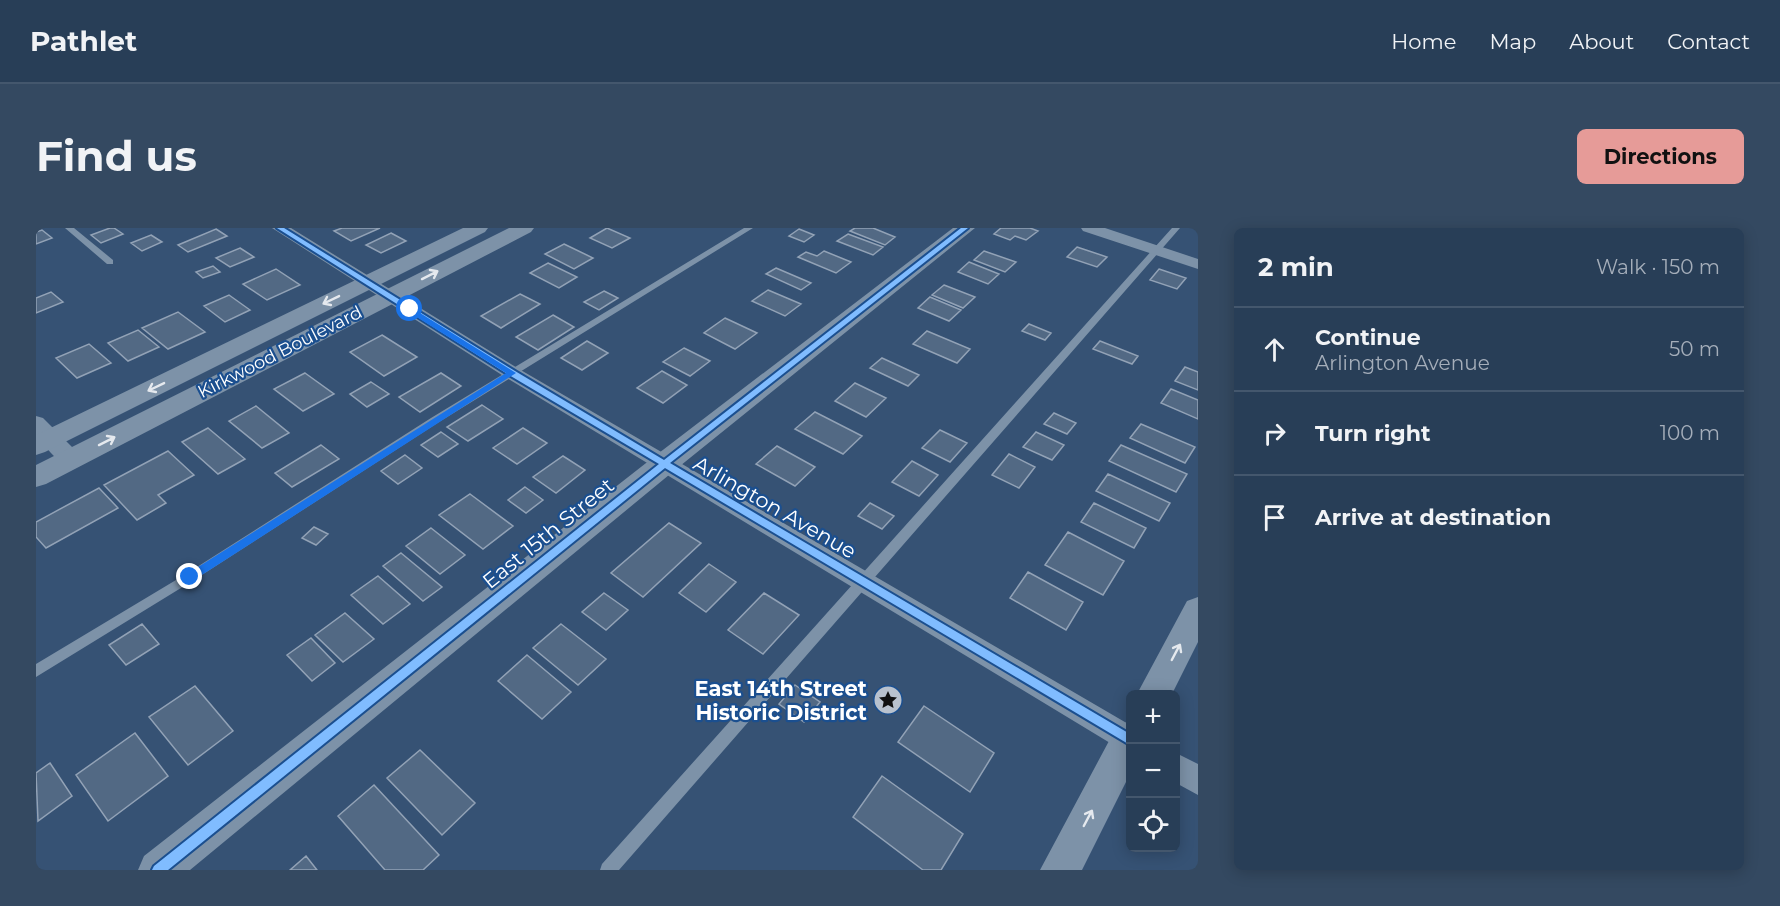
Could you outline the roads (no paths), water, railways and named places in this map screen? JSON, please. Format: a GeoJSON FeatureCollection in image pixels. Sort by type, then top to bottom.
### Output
{"type":"FeatureCollection","features":[{"type":"Feature","properties":{"kind":"street","name":"Arlington Avenue"},"geometry":{"type":"LineString","coordinates":[[280,228],[512,373],[1126,737]]}},
{"type":"Feature","properties":{"kind":"street","name":"Kirkwood Boulevard"},"geometry":{"type":"LineString","coordinates":[[41,436],[478,228]]}},
{"type":"Feature","properties":{"kind":"street","name":"Kirkwood Boulevard"},"geometry":{"type":"LineString","coordinates":[[36,477],[524,228]]}},
{"type":"Feature","properties":{"kind":"street","name":"East 15th Street"},"geometry":{"type":"LineString","coordinates":[[158,870],[664,463],[965,228]]}},
{"type":"Feature","properties":{"kind":"street"},"geometry":{"type":"LineString","coordinates":[[1089,228],[1198,264]]}},
{"type":"Feature","properties":{"kind":"street"},"geometry":{"type":"LineString","coordinates":[[41,436],[71,459]]}},
{"type":"Feature","properties":{"kind":"street"},"geometry":{"type":"LineString","coordinates":[[1156,690],[1198,610]]}},
{"type":"Feature","properties":{"kind":"street"},"geometry":{"type":"LineString","coordinates":[[1060,870],[1127,744]]}},
{"type":"Feature","properties":{"kind":"street"},"geometry":{"type":"LineString","coordinates":[[1180,770],[1198,781]]}},
{"type":"Feature","properties":{"kind":"lane"},"geometry":{"type":"LineString","coordinates":[[69,228],[110,262]]}},
{"type":"Feature","properties":{"kind":"lane"},"geometry":{"type":"LineString","coordinates":[[36,671],[190,577],[512,373],[749,228]]}},
{"type":"Feature","properties":{"kind":"lane"},"geometry":{"type":"LineString","coordinates":[[608,870],[1176,228]]}},
{"type":"Feature","properties":{"kind":"place","name":"East 14th Street Historic District"},"geometry":{"type":"Point","coordinates":[888,700]}}]}
